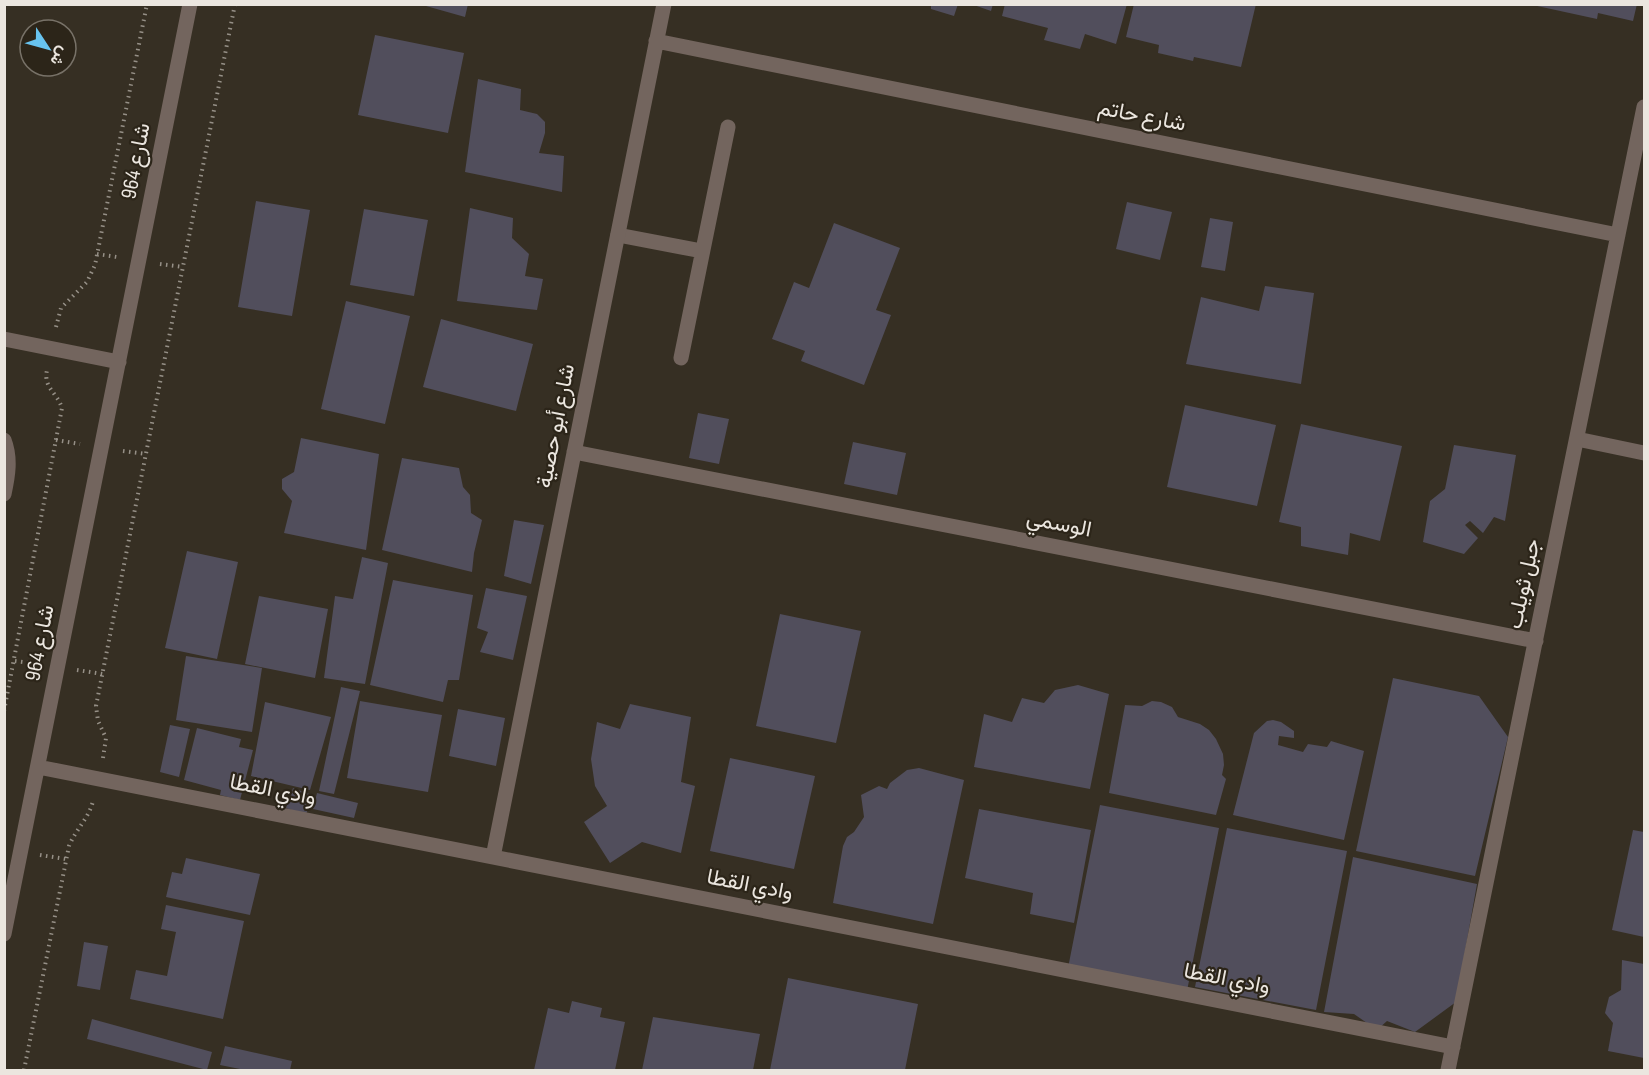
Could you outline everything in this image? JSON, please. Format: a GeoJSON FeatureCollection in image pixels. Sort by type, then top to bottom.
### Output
{"type":"FeatureCollection","features":[{"type":"Feature","properties":{"kind":"street","name":"شارع 964"},"geometry":{"type":"LineString","coordinates":[[4,934],[190,4]]}},
{"type":"Feature","properties":{"kind":"street","name":"شارع أبو حصية"},"geometry":{"type":"LineString","coordinates":[[493,857],[664,4]]}},
{"type":"Feature","properties":{"kind":"street","name":"شارع حاتم"},"geometry":{"type":"LineString","coordinates":[[656,41],[1618,235]]}},
{"type":"Feature","properties":{"kind":"street","name":"جبل ثويلب"},"geometry":{"type":"LineString","coordinates":[[1448,1071],[1644,107]]}},
{"type":"Feature","properties":{"kind":"street"},"geometry":{"type":"LineString","coordinates":[[681,358],[728,127]]}},
{"type":"Feature","properties":{"kind":"street"},"geometry":{"type":"LineString","coordinates":[[618,235],[702,251]]}},
{"type":"Feature","properties":{"kind":"street"},"geometry":{"type":"LineString","coordinates":[[4,339],[119,362]]}},
{"type":"Feature","properties":{"kind":"street"},"geometry":{"type":"LineString","coordinates":[[1577,439],[1644,453]]}},
{"type":"Feature","properties":{"kind":"street"},"geometry":{"type":"LineString","coordinates":[[4,440],[8,450],[8,477],[4,494]]}},
{"type":"Feature","properties":{"kind":"street","name":"الوسمي"},"geometry":{"type":"LineString","coordinates":[[574,452],[1536,641]]}},
{"type":"Feature","properties":{"kind":"street","name":"وادي القطا"},"geometry":{"type":"LineString","coordinates":[[38,767],[1453,1047]]}},
{"type":"Feature","properties":{"kind":"path"},"geometry":{"type":"LineString","coordinates":[[24,1071],[69,846],[76,831],[89,814],[98,779],[106,738],[98,722],[96,706],[235,4]]}},
{"type":"Feature","properties":{"kind":"building"},"geometry":{"type":"Polygon","coordinates":[[[419,4],[468,4],[465,17],[419,4]]]}},
{"type":"Feature","properties":{"kind":"building"},"geometry":{"type":"Polygon","coordinates":[[[931,4],[958,4],[954,16],[931,9],[931,4]]]}},
{"type":"Feature","properties":{"kind":"building"},"geometry":{"type":"Polygon","coordinates":[[[971,4],[993,4],[991,11],[971,4]]]}},
{"type":"Feature","properties":{"kind":"building"},"geometry":{"type":"Polygon","coordinates":[[[1005,4],[1127,4],[1116,44],[1085,34],[1080,49],[1044,40],[1048,28],[1002,16],[1005,4]]]}},
{"type":"Feature","properties":{"kind":"building"},"geometry":{"type":"Polygon","coordinates":[[[1134,4],[1256,4],[1241,67],[1194,57],[1193,61],[1158,53],[1159,45],[1126,37],[1134,4]]]}},
{"type":"Feature","properties":{"kind":"building"},"geometry":{"type":"Polygon","coordinates":[[[1528,4],[1637,4],[1633,21],[1598,13],[1597,19],[1528,4]]]}},
{"type":"Feature","properties":{"kind":"building"},"geometry":{"type":"Polygon","coordinates":[[[375,35],[464,53],[448,133],[358,115],[375,35]]]}},
{"type":"Feature","properties":{"kind":"building"},"geometry":{"type":"Polygon","coordinates":[[[478,79],[521,89],[520,110],[537,114],[545,122],[545,133],[539,153],[564,156],[562,192],[465,172],[478,79]]]}},
{"type":"Feature","properties":{"kind":"building"},"geometry":{"type":"Polygon","coordinates":[[[256,201],[310,210],[292,316],[238,307],[256,201]]]}},
{"type":"Feature","properties":{"kind":"building"},"geometry":{"type":"Polygon","coordinates":[[[1127,202],[1172,212],[1160,260],[1116,249],[1127,202]]]}},
{"type":"Feature","properties":{"kind":"building"},"geometry":{"type":"Polygon","coordinates":[[[470,208],[513,218],[512,238],[529,254],[525,276],[543,279],[537,310],[457,301],[470,208]]]}},
{"type":"Feature","properties":{"kind":"building"},"geometry":{"type":"Polygon","coordinates":[[[364,209],[428,220],[414,296],[350,285],[364,209]]]}},
{"type":"Feature","properties":{"kind":"building"},"geometry":{"type":"Polygon","coordinates":[[[1210,218],[1233,222],[1225,271],[1201,267],[1210,218]]]}},
{"type":"Feature","properties":{"kind":"building"},"geometry":{"type":"Polygon","coordinates":[[[834,223],[900,248],[876,310],[891,315],[864,385],[801,361],[805,351],[772,339],[794,282],[809,288],[834,223]]]}},
{"type":"Feature","properties":{"kind":"building"},"geometry":{"type":"Polygon","coordinates":[[[1265,286],[1314,293],[1301,384],[1186,364],[1201,297],[1259,311],[1265,286]]]}},
{"type":"Feature","properties":{"kind":"building"},"geometry":{"type":"Polygon","coordinates":[[[346,301],[410,316],[385,424],[321,409],[346,301]]]}},
{"type":"Feature","properties":{"kind":"building"},"geometry":{"type":"Polygon","coordinates":[[[441,319],[533,344],[516,411],[423,387],[441,319]]]}},
{"type":"Feature","properties":{"kind":"building"},"geometry":{"type":"Polygon","coordinates":[[[1185,405],[1276,425],[1257,506],[1167,487],[1185,405]]]}},
{"type":"Feature","properties":{"kind":"building"},"geometry":{"type":"Polygon","coordinates":[[[698,413],[729,419],[719,464],[689,458],[698,413]]]}},
{"type":"Feature","properties":{"kind":"building"},"geometry":{"type":"Polygon","coordinates":[[[1301,424],[1402,446],[1380,541],[1350,533],[1348,555],[1301,546],[1301,527],[1279,522],[1301,424]]]}},
{"type":"Feature","properties":{"kind":"building"},"geometry":{"type":"Polygon","coordinates":[[[301,438],[379,454],[366,550],[284,533],[292,501],[282,489],[282,479],[294,472],[301,438]]]}},
{"type":"Feature","properties":{"kind":"building"},"geometry":{"type":"Polygon","coordinates":[[[853,442],[906,453],[897,495],[844,484],[853,442]]]}},
{"type":"Feature","properties":{"kind":"building"},"geometry":{"type":"Polygon","coordinates":[[[1454,445],[1516,455],[1505,521],[1494,517],[1483,533],[1470,521],[1465,525],[1478,538],[1464,554],[1423,542],[1430,501],[1445,489],[1454,445]]]}},
{"type":"Feature","properties":{"kind":"building"},"geometry":{"type":"Polygon","coordinates":[[[402,458],[459,468],[463,487],[470,495],[471,513],[482,520],[472,572],[382,550],[402,458]]]}},
{"type":"Feature","properties":{"kind":"building"},"geometry":{"type":"Polygon","coordinates":[[[514,520],[544,525],[531,584],[504,576],[514,520]]]}},
{"type":"Feature","properties":{"kind":"building"},"geometry":{"type":"Polygon","coordinates":[[[187,551],[238,562],[217,659],[165,648],[187,551]]]}},
{"type":"Feature","properties":{"kind":"building"},"geometry":{"type":"Polygon","coordinates":[[[362,557],[388,563],[365,684],[324,678],[335,596],[353,599],[362,557]]]}},
{"type":"Feature","properties":{"kind":"building"},"geometry":{"type":"Polygon","coordinates":[[[393,580],[473,595],[459,680],[448,680],[443,702],[370,685],[393,580]]]}},
{"type":"Feature","properties":{"kind":"building"},"geometry":{"type":"Polygon","coordinates":[[[486,588],[527,596],[513,660],[480,652],[488,632],[477,628],[486,588]]]}},
{"type":"Feature","properties":{"kind":"building"},"geometry":{"type":"Polygon","coordinates":[[[259,596],[328,609],[315,678],[245,664],[259,596]]]}},
{"type":"Feature","properties":{"kind":"building"},"geometry":{"type":"Polygon","coordinates":[[[780,614],[861,631],[836,743],[756,726],[780,614]]]}},
{"type":"Feature","properties":{"kind":"building"},"geometry":{"type":"Polygon","coordinates":[[[186,656],[262,668],[252,732],[176,720],[186,656]]]}},
{"type":"Feature","properties":{"kind":"building"},"geometry":{"type":"Polygon","coordinates":[[[1393,678],[1479,696],[1508,737],[1475,876],[1356,851],[1393,678]]]}},
{"type":"Feature","properties":{"kind":"building"},"geometry":{"type":"Polygon","coordinates":[[[1078,685],[1109,694],[1090,789],[974,767],[984,714],[1012,722],[1022,698],[1044,703],[1055,690],[1078,685]]]}},
{"type":"Feature","properties":{"kind":"building"},"geometry":{"type":"Polygon","coordinates":[[[341,687],[360,691],[334,794],[319,791],[341,687]]]}},
{"type":"Feature","properties":{"kind":"building"},"geometry":{"type":"Polygon","coordinates":[[[360,701],[442,715],[428,792],[347,778],[360,701]]]}},
{"type":"Feature","properties":{"kind":"building"},"geometry":{"type":"Polygon","coordinates":[[[1152,701],[1172,707],[1178,717],[1200,724],[1216,739],[1223,754],[1222,775],[1226,779],[1216,815],[1109,793],[1125,705],[1142,706],[1152,701]]]}},
{"type":"Feature","properties":{"kind":"building"},"geometry":{"type":"Polygon","coordinates":[[[265,702],[331,717],[310,790],[251,776],[265,702]]]}},
{"type":"Feature","properties":{"kind":"building"},"geometry":{"type":"Polygon","coordinates":[[[630,704],[691,717],[681,782],[695,786],[681,853],[642,842],[610,863],[584,822],[607,806],[595,786],[591,759],[597,722],[620,729],[630,704]]]}},
{"type":"Feature","properties":{"kind":"building"},"geometry":{"type":"Polygon","coordinates":[[[458,709],[505,718],[496,766],[449,756],[458,709]]]}},
{"type":"Feature","properties":{"kind":"building"},"geometry":{"type":"Polygon","coordinates":[[[1267,721],[1281,722],[1294,731],[1294,738],[1279,736],[1278,745],[1303,752],[1308,744],[1327,747],[1331,741],[1364,751],[1344,840],[1233,815],[1254,733],[1267,721]]]}},
{"type":"Feature","properties":{"kind":"building"},"geometry":{"type":"Polygon","coordinates":[[[170,725],[190,729],[179,777],[160,772],[170,725]]]}},
{"type":"Feature","properties":{"kind":"building"},"geometry":{"type":"Polygon","coordinates":[[[197,728],[241,739],[239,747],[253,750],[240,800],[220,795],[221,790],[184,780],[197,728]]]}},
{"type":"Feature","properties":{"kind":"building"},"geometry":{"type":"Polygon","coordinates":[[[730,758],[815,776],[794,869],[710,851],[730,758]]]}},
{"type":"Feature","properties":{"kind":"building"},"geometry":{"type":"Polygon","coordinates":[[[919,768],[964,780],[933,924],[833,903],[843,846],[847,837],[854,832],[864,817],[861,795],[879,786],[887,789],[890,783],[907,770],[919,768]]]}},
{"type":"Feature","properties":{"kind":"building"},"geometry":{"type":"Polygon","coordinates":[[[293,788],[312,795],[306,815],[286,808],[293,788]]]}},
{"type":"Feature","properties":{"kind":"building"},"geometry":{"type":"Polygon","coordinates":[[[317,793],[358,803],[354,818],[313,809],[317,793]]]}},
{"type":"Feature","properties":{"kind":"building"},"geometry":{"type":"Polygon","coordinates":[[[1100,805],[1219,828],[1187,991],[1068,968],[1100,805]]]}},
{"type":"Feature","properties":{"kind":"building"},"geometry":{"type":"Polygon","coordinates":[[[979,809],[1091,830],[1074,923],[1030,914],[1033,893],[965,878],[979,809]]]}},
{"type":"Feature","properties":{"kind":"building"},"geometry":{"type":"Polygon","coordinates":[[[1227,828],[1347,851],[1316,1010],[1195,987],[1227,828]]]}},
{"type":"Feature","properties":{"kind":"building"},"geometry":{"type":"Polygon","coordinates":[[[1633,830],[1644,832],[1644,937],[1612,930],[1633,830]]]}},
{"type":"Feature","properties":{"kind":"building"},"geometry":{"type":"Polygon","coordinates":[[[1353,857],[1477,884],[1456,1002],[1415,1032],[1387,1021],[1377,1030],[1354,1014],[1324,1012],[1353,857]]]}},
{"type":"Feature","properties":{"kind":"building"},"geometry":{"type":"Polygon","coordinates":[[[186,858],[260,874],[250,915],[166,897],[172,872],[182,874],[186,858]]]}},
{"type":"Feature","properties":{"kind":"building"},"geometry":{"type":"Polygon","coordinates":[[[166,905],[244,921],[223,1019],[130,999],[136,970],[167,976],[176,932],[161,929],[166,905]]]}},
{"type":"Feature","properties":{"kind":"building"},"geometry":{"type":"Polygon","coordinates":[[[84,942],[108,946],[100,990],[77,986],[84,942]]]}},
{"type":"Feature","properties":{"kind":"building"},"geometry":{"type":"Polygon","coordinates":[[[1622,960],[1644,964],[1644,1058],[1608,1051],[1613,1023],[1605,1013],[1609,997],[1621,990],[1622,960]]]}},
{"type":"Feature","properties":{"kind":"building"},"geometry":{"type":"Polygon","coordinates":[[[788,978],[918,1004],[905,1070],[770,1070],[788,978]]]}},
{"type":"Feature","properties":{"kind":"building"},"geometry":{"type":"Polygon","coordinates":[[[572,1001],[602,1008],[600,1017],[625,1022],[615,1070],[534,1070],[548,1008],[569,1013],[572,1001]]]}},
{"type":"Feature","properties":{"kind":"building"},"geometry":{"type":"Polygon","coordinates":[[[653,1017],[760,1034],[753,1070],[642,1070],[653,1017]]]}},
{"type":"Feature","properties":{"kind":"building"},"geometry":{"type":"Polygon","coordinates":[[[92,1019],[212,1052],[207,1070],[87,1039],[92,1019]]]}},
{"type":"Feature","properties":{"kind":"building"},"geometry":{"type":"Polygon","coordinates":[[[225,1046],[292,1061],[290,1070],[245,1070],[220,1065],[225,1046]]]}}]}
